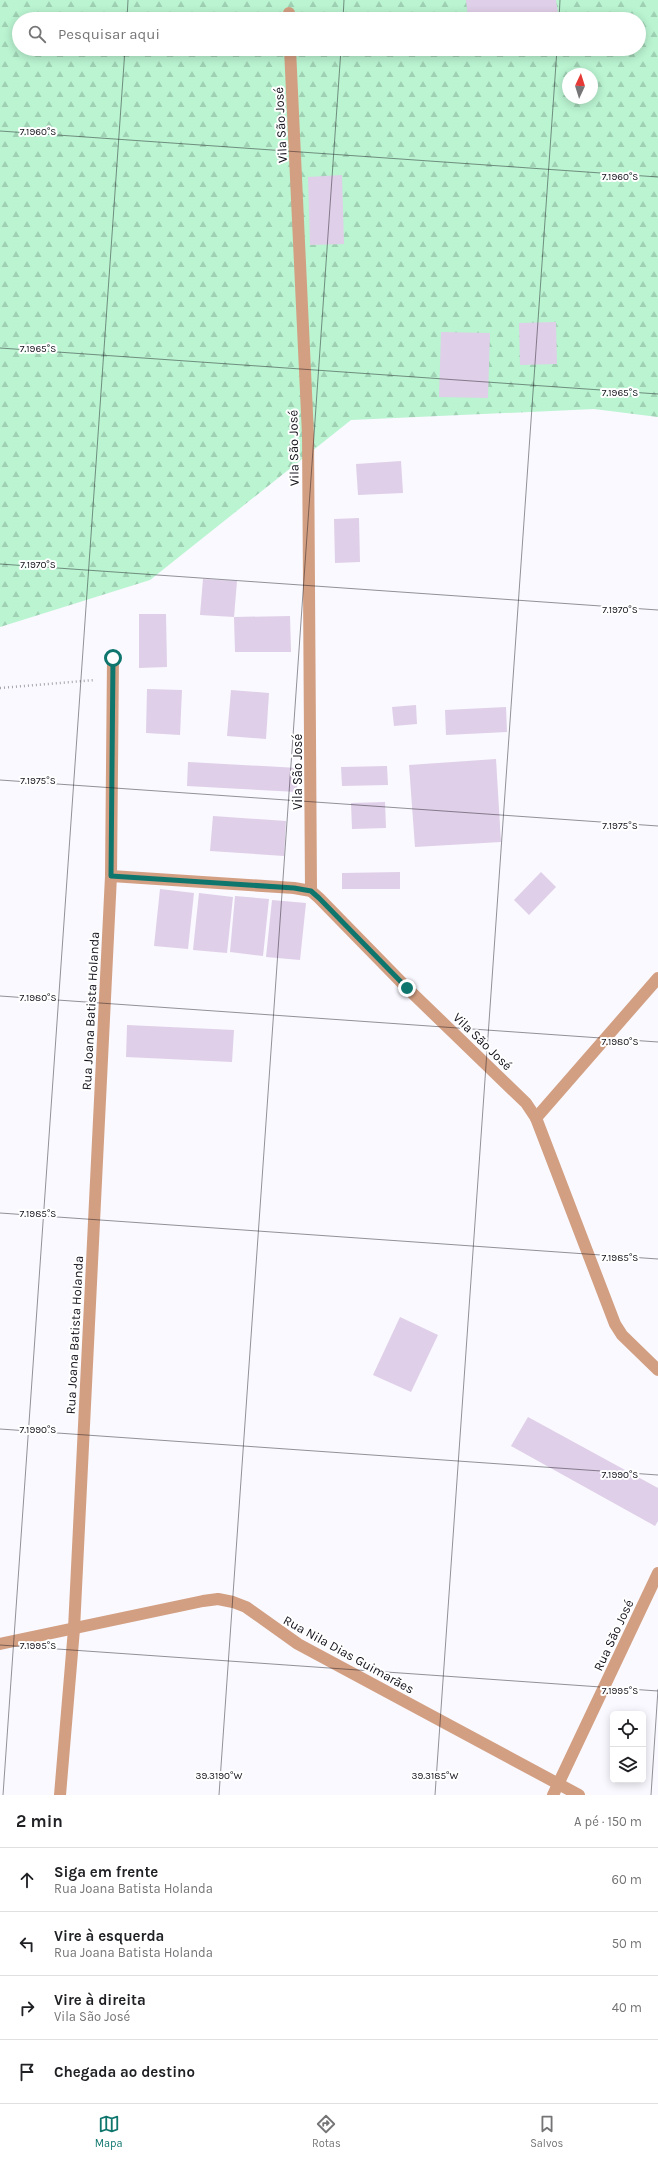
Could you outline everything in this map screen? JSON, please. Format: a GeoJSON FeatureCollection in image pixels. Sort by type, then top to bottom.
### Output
{"type":"FeatureCollection","features":[{"type":"Feature","properties":{"kind":"street","name":"Vila São José"},"geometry":{"type":"LineString","coordinates":[[290,56],[308,443],[311,891],[326,904],[407,988],[520,1095],[536,1118],[615,1324],[622,1335],[658,1370]]}},
{"type":"Feature","properties":{"kind":"street","name":"Rua Joana Batista Holanda"},"geometry":{"type":"LineString","coordinates":[[60,1795],[74,1629],[111,876],[113,658]]}},
{"type":"Feature","properties":{"kind":"street"},"geometry":{"type":"LineString","coordinates":[[111,876],[294,888],[311,891]]}},
{"type":"Feature","properties":{"kind":"street"},"geometry":{"type":"LineString","coordinates":[[536,1118],[658,978]]}},
{"type":"Feature","properties":{"kind":"street","name":"Rua São José"},"geometry":{"type":"LineString","coordinates":[[553,1795],[658,1573]]}},
{"type":"Feature","properties":{"kind":"street","name":"Rua Nila Dias Guimarães"},"geometry":{"type":"LineString","coordinates":[[0,1644],[203,1600],[218,1599],[233,1602],[246,1607],[298,1644],[580,1795]]}},
{"type":"Feature","properties":{"kind":"path"},"geometry":{"type":"LineString","coordinates":[[0,688],[113,678]]}},
{"type":"Feature","properties":{"kind":"green space"},"geometry":{"type":"Polygon","coordinates":[[[0,0],[658,0],[658,417],[594,409],[351,420],[150,580],[0,627],[0,0]]]}},
{"type":"Feature","properties":{"kind":"building"},"geometry":{"type":"Polygon","coordinates":[[[466,0],[556,0],[558,12],[467,12],[466,0]]]}},
{"type":"Feature","properties":{"kind":"building"},"geometry":{"type":"Polygon","coordinates":[[[342,175],[344,244],[310,245],[308,177],[342,175]]]}},
{"type":"Feature","properties":{"kind":"building"},"geometry":{"type":"Polygon","coordinates":[[[556,322],[557,364],[520,365],[519,323],[556,322]]]}},
{"type":"Feature","properties":{"kind":"building"},"geometry":{"type":"Polygon","coordinates":[[[441,332],[490,333],[488,398],[439,397],[441,332]]]}},
{"type":"Feature","properties":{"kind":"building"},"geometry":{"type":"Polygon","coordinates":[[[401,461],[403,493],[358,495],[356,464],[401,461]]]}},
{"type":"Feature","properties":{"kind":"building"},"geometry":{"type":"Polygon","coordinates":[[[359,518],[360,562],[335,563],[334,519],[359,518]]]}},
{"type":"Feature","properties":{"kind":"building"},"geometry":{"type":"Polygon","coordinates":[[[203,579],[237,581],[234,617],[200,615],[203,579]]]}},
{"type":"Feature","properties":{"kind":"building"},"geometry":{"type":"Polygon","coordinates":[[[139,614],[166,614],[167,667],[139,668],[139,614]]]}},
{"type":"Feature","properties":{"kind":"building"},"geometry":{"type":"Polygon","coordinates":[[[290,616],[291,652],[235,652],[234,617],[290,616]]]}},
{"type":"Feature","properties":{"kind":"building"},"geometry":{"type":"Polygon","coordinates":[[[147,689],[182,690],[180,735],[146,733],[147,689]]]}},
{"type":"Feature","properties":{"kind":"building"},"geometry":{"type":"Polygon","coordinates":[[[231,690],[269,693],[266,739],[227,736],[231,690]]]}},
{"type":"Feature","properties":{"kind":"building"},"geometry":{"type":"Polygon","coordinates":[[[416,705],[417,724],[394,726],[392,707],[416,705]]]}},
{"type":"Feature","properties":{"kind":"building"},"geometry":{"type":"Polygon","coordinates":[[[506,707],[507,732],[446,735],[445,710],[506,707]]]}},
{"type":"Feature","properties":{"kind":"building"},"geometry":{"type":"Polygon","coordinates":[[[496,759],[501,842],[415,847],[409,765],[496,759]]]}},
{"type":"Feature","properties":{"kind":"building"},"geometry":{"type":"Polygon","coordinates":[[[188,762],[298,768],[297,792],[187,786],[188,762]]]}},
{"type":"Feature","properties":{"kind":"building"},"geometry":{"type":"Polygon","coordinates":[[[387,766],[388,785],[342,786],[341,767],[387,766]]]}},
{"type":"Feature","properties":{"kind":"building"},"geometry":{"type":"Polygon","coordinates":[[[385,802],[386,828],[352,829],[351,803],[385,802]]]}},
{"type":"Feature","properties":{"kind":"building"},"geometry":{"type":"Polygon","coordinates":[[[213,816],[286,821],[284,856],[210,851],[213,816]]]}},
{"type":"Feature","properties":{"kind":"building"},"geometry":{"type":"Polygon","coordinates":[[[400,872],[400,889],[342,889],[342,873],[400,872]]]}},
{"type":"Feature","properties":{"kind":"building"},"geometry":{"type":"Polygon","coordinates":[[[541,872],[556,887],[529,915],[514,900],[541,872]]]}},
{"type":"Feature","properties":{"kind":"building"},"geometry":{"type":"Polygon","coordinates":[[[160,889],[194,893],[188,949],[154,946],[160,889]]]}},
{"type":"Feature","properties":{"kind":"building"},"geometry":{"type":"Polygon","coordinates":[[[199,893],[233,897],[227,953],[193,950],[199,893]]]}},
{"type":"Feature","properties":{"kind":"building"},"geometry":{"type":"Polygon","coordinates":[[[235,896],[269,899],[263,956],[230,952],[235,896]]]}},
{"type":"Feature","properties":{"kind":"building"},"geometry":{"type":"Polygon","coordinates":[[[272,900],[306,903],[300,960],[266,957],[272,900]]]}},
{"type":"Feature","properties":{"kind":"building"},"geometry":{"type":"Polygon","coordinates":[[[127,1025],[234,1030],[232,1062],[126,1057],[127,1025]]]}},
{"type":"Feature","properties":{"kind":"building"},"geometry":{"type":"Polygon","coordinates":[[[400,1317],[438,1335],[411,1392],[373,1375],[400,1317]]]}},
{"type":"Feature","properties":{"kind":"building"},"geometry":{"type":"Polygon","coordinates":[[[528,1417],[658,1488],[658,1521],[655,1526],[511,1446],[528,1417]]]}},
{"type":"Feature","properties":{"kind":"route"},"geometry":{"type":"LineString","coordinates":[[113,658],[111,876],[294,888],[311,891],[326,904],[407,988]]}}]}
